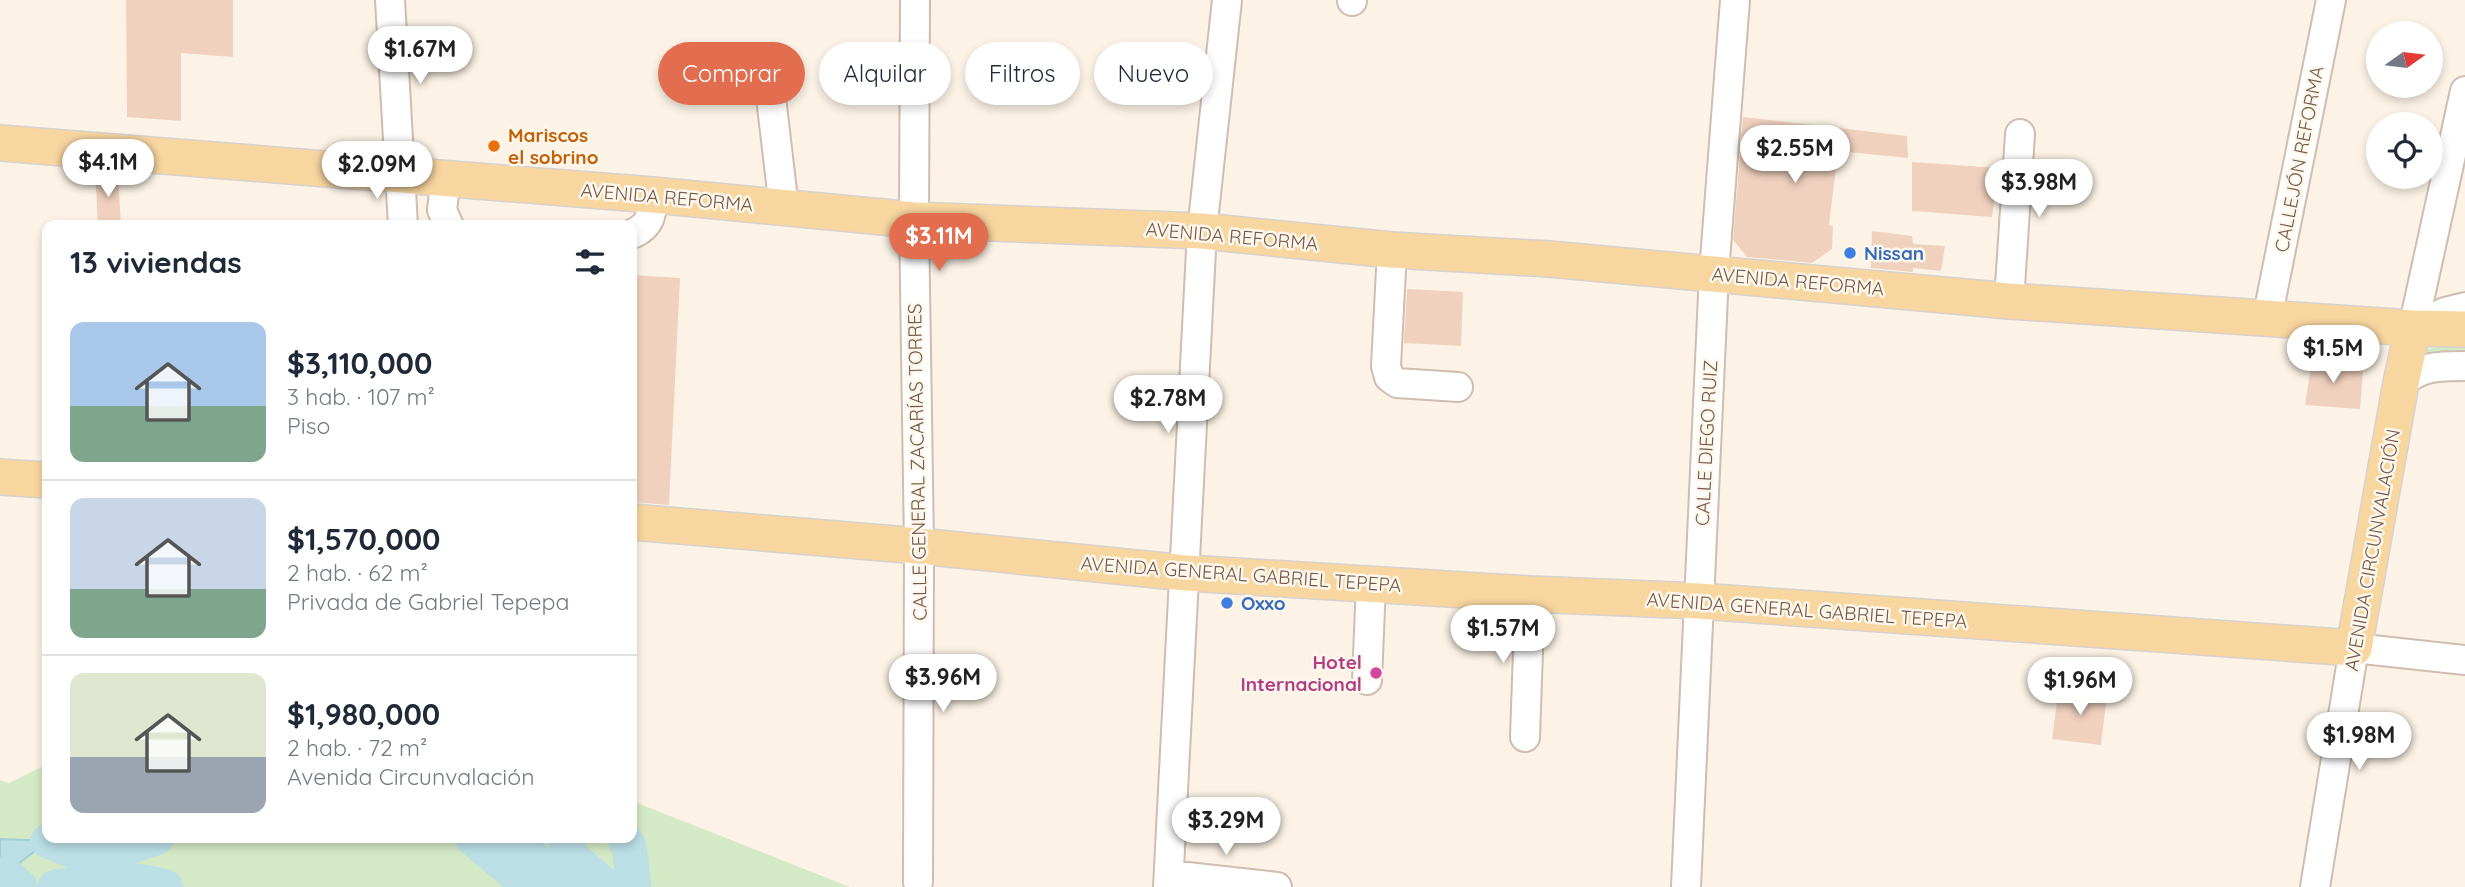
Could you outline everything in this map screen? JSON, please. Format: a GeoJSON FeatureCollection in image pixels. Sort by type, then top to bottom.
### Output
{"type":"FeatureCollection","features":[{"type":"Feature","properties":{"kind":"main road","name":"AVENIDA REFORMA"},"geometry":{"type":"LineString","coordinates":[[0,143],[653,195],[914,220],[1202,231],[1392,250],[1549,259],[2009,301],[2267,318],[2408,356],[2436,347],[2465,345]]}},
{"type":"Feature","properties":{"kind":"main road","name":"AVENIDA REFORMA"},"geometry":{"type":"LineString","coordinates":[[2408,356],[2465,329]]}},
{"type":"Feature","properties":{"kind":"main road","name":"AVENIDA CIRCUNVALACIÓN"},"geometry":{"type":"LineString","coordinates":[[2354,648],[2408,356]]}},
{"type":"Feature","properties":{"kind":"main road"},"geometry":{"type":"LineString","coordinates":[[0,477],[42,480]]}},
{"type":"Feature","properties":{"kind":"main road","name":"AVENIDA GENERAL GABRIEL TEPEPA"},"geometry":{"type":"LineString","coordinates":[[637,523],[919,546],[1186,573],[1530,594],[1699,601],[2354,648]]}},
{"type":"Feature","properties":{"kind":"street"},"geometry":{"type":"LineString","coordinates":[[390,0],[403,220]]}},
{"type":"Feature","properties":{"kind":"street","name":"CALLE GENERAL ZACARÍAS TORRES"},"geometry":{"type":"LineString","coordinates":[[915,0],[914,220],[919,546],[918,882]]}},
{"type":"Feature","properties":{"kind":"street"},"geometry":{"type":"LineString","coordinates":[[1227,0],[1202,231],[1169,881],[1277,887]]}},
{"type":"Feature","properties":{"kind":"street","name":"CALLE DIEGO RUIZ"},"geometry":{"type":"LineString","coordinates":[[1686,887],[1714,273],[1735,0]]}},
{"type":"Feature","properties":{"kind":"street","name":"CALLEJÓN REFORMA"},"geometry":{"type":"LineString","coordinates":[[2267,318],[2331,0]]}},
{"type":"Feature","properties":{"kind":"street","name":"AVENIDA CIRCUNVALACIÓN"},"geometry":{"type":"LineString","coordinates":[[2408,356],[2458,159],[2465,91]]}},
{"type":"Feature","properties":{"kind":"street"},"geometry":{"type":"LineString","coordinates":[[772,105],[784,208]]}},
{"type":"Feature","properties":{"kind":"street"},"geometry":{"type":"LineString","coordinates":[[2009,301],[2020,134]]}},
{"type":"Feature","properties":{"kind":"street"},"geometry":{"type":"LineString","coordinates":[[446,178],[442,210],[446,220]]}},
{"type":"Feature","properties":{"kind":"street"},"geometry":{"type":"LineString","coordinates":[[637,232],[645,228],[652,216],[653,195]]}},
{"type":"Feature","properties":{"kind":"street"},"geometry":{"type":"LineString","coordinates":[[1392,250],[1386,366],[1389,377],[1397,383],[1458,387]]}},
{"type":"Feature","properties":{"kind":"street"},"geometry":{"type":"LineString","coordinates":[[2465,307],[2445,312],[2408,356],[2417,370],[2465,366]]}},
{"type":"Feature","properties":{"kind":"street"},"geometry":{"type":"LineString","coordinates":[[1367,680],[1371,584]]}},
{"type":"Feature","properties":{"kind":"street"},"geometry":{"type":"LineString","coordinates":[[1525,737],[1530,594]]}},
{"type":"Feature","properties":{"kind":"street"},"geometry":{"type":"LineString","coordinates":[[2354,648],[2465,660]]}},
{"type":"Feature","properties":{"kind":"street","name":"AVENIDA CIRCUNVALACIÓN"},"geometry":{"type":"LineString","coordinates":[[2315,887],[2354,648]]}},
{"type":"Feature","properties":{"kind":"green space"},"geometry":{"type":"Polygon","coordinates":[[[2465,345],[2465,366],[2408,355],[2436,347],[2465,345]]]}},
{"type":"Feature","properties":{"kind":"green space"},"geometry":{"type":"Polygon","coordinates":[[[42,766],[42,843],[637,843],[637,803],[850,887],[0,887],[0,780],[9,783],[42,766]]]}},
{"type":"Feature","properties":{"kind":"water"},"geometry":{"type":"Polygon","coordinates":[[[0,839],[45,843],[5,874],[0,874],[0,839]]]}},
{"type":"Feature","properties":{"kind":"building"},"geometry":{"type":"Polygon","coordinates":[[[126,0],[233,0],[233,57],[181,53],[181,121],[127,117],[126,0]]]}},
{"type":"Feature","properties":{"kind":"building"},"geometry":{"type":"Polygon","coordinates":[[[1743,117],[1907,136],[1908,158],[1838,151],[1829,225],[1833,226],[1832,249],[1812,263],[1747,257],[1733,240],[1743,117]]]}},
{"type":"Feature","properties":{"kind":"building"},"geometry":{"type":"Polygon","coordinates":[[[1912,162],[1998,168],[1992,217],[1912,211],[1912,162]]]}},
{"type":"Feature","properties":{"kind":"building"},"geometry":{"type":"Polygon","coordinates":[[[95,171],[118,173],[121,220],[98,220],[95,171]]]}},
{"type":"Feature","properties":{"kind":"building"},"geometry":{"type":"Polygon","coordinates":[[[1872,231],[1912,236],[1913,244],[1945,246],[1941,271],[1913,268],[1913,272],[1871,268],[1872,231]]]}},
{"type":"Feature","properties":{"kind":"building"},"geometry":{"type":"Polygon","coordinates":[[[637,275],[680,278],[669,505],[637,502],[637,275]]]}},
{"type":"Feature","properties":{"kind":"building"},"geometry":{"type":"Polygon","coordinates":[[[1407,289],[1463,292],[1461,346],[1404,343],[1407,289]]]}},
{"type":"Feature","properties":{"kind":"building"},"geometry":{"type":"Polygon","coordinates":[[[2313,353],[2330,356],[2328,368],[2363,371],[2360,409],[2305,405],[2313,353]]]}},
{"type":"Feature","properties":{"kind":"building"},"geometry":{"type":"Polygon","coordinates":[[[2059,688],[2107,694],[2101,745],[2052,739],[2059,688]]]}},
{"type":"Feature","properties":{"kind":"waterway"},"geometry":{"type":"LineString","coordinates":[[53,843],[80,854],[85,850],[120,850],[141,843]]}},
{"type":"Feature","properties":{"kind":"waterway"},"geometry":{"type":"LineString","coordinates":[[478,843],[530,887]]}},
{"type":"Feature","properties":{"kind":"waterway"},"geometry":{"type":"LineString","coordinates":[[567,843],[572,857],[607,887]]}},
{"type":"Feature","properties":{"kind":"waterway"},"geometry":{"type":"LineString","coordinates":[[627,843],[634,887]]}},
{"type":"Feature","properties":{"kind":"waterway"},"geometry":{"type":"LineString","coordinates":[[518,847],[574,887]]}},
{"type":"Feature","properties":{"kind":"waterway"},"geometry":{"type":"LineString","coordinates":[[5,874],[20,887]]}},
{"type":"Feature","properties":{"kind":"waterway"},"geometry":{"type":"LineString","coordinates":[[55,887],[125,880],[166,887]]}},
{"type":"Feature","properties":{"kind":"place","name":"Mariscos el sobrino"},"geometry":{"type":"Point","coordinates":[494,146]}},
{"type":"Feature","properties":{"kind":"place","name":"Nissan"},"geometry":{"type":"Point","coordinates":[1850,253]}},
{"type":"Feature","properties":{"kind":"place","name":"Oxxo"},"geometry":{"type":"Point","coordinates":[1227,603]}},
{"type":"Feature","properties":{"kind":"place","name":"Hotel Internacional"},"geometry":{"type":"Point","coordinates":[1376,673]}}]}
